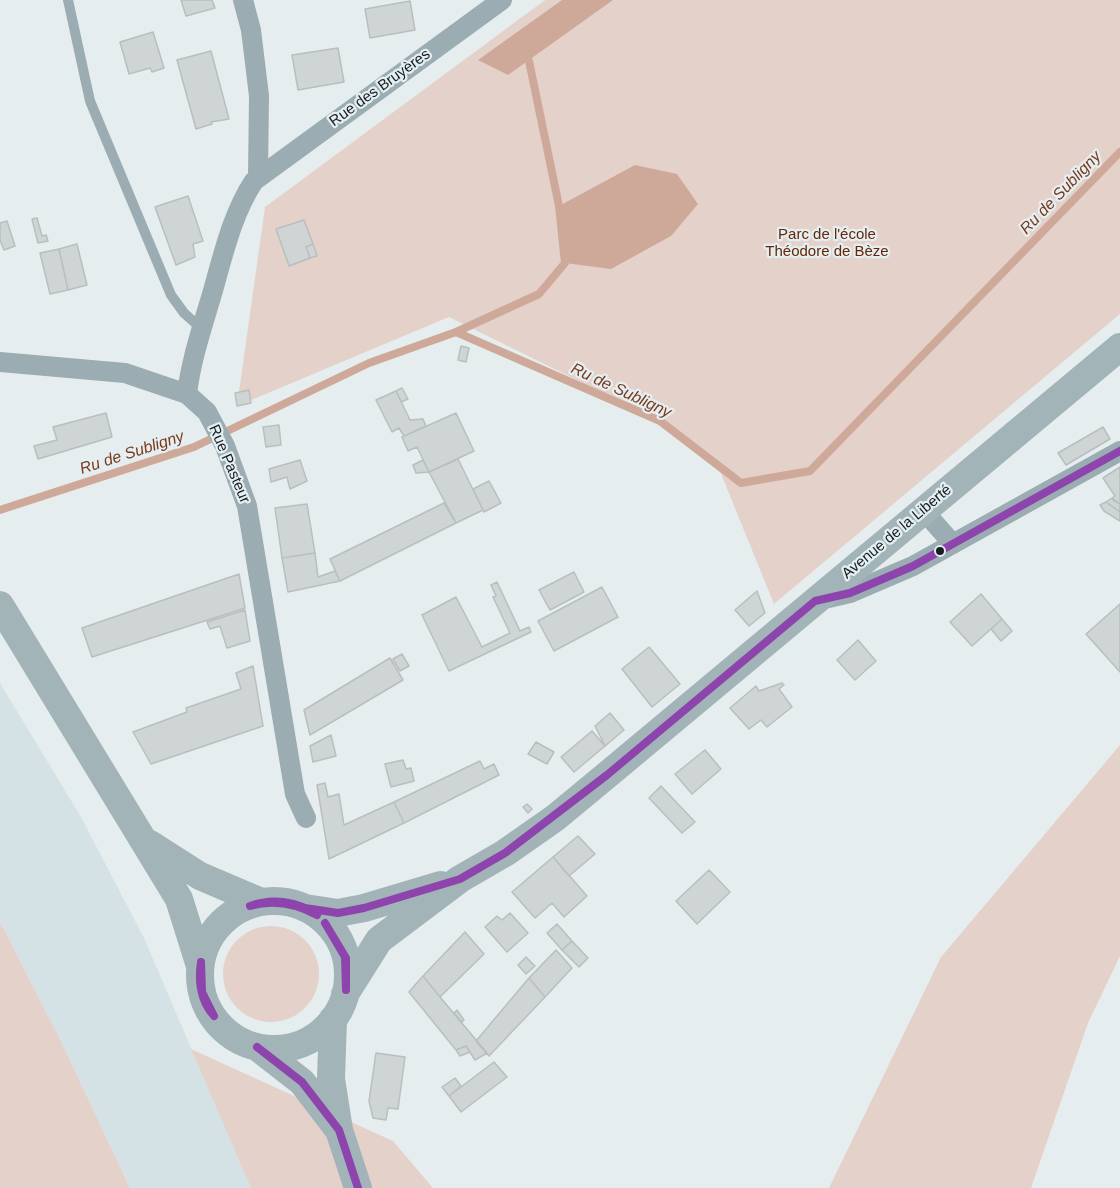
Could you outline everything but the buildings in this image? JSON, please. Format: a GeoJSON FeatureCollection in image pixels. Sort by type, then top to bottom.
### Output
{"type":"FeatureCollection","features":[{"type":"Feature","properties":{"kind":"main road","name":"Avenue de la Liberté"},"geometry":{"type":"LineString","coordinates":[[460,879],[505,853],[608,775],[1120,347]]}},
{"type":"Feature","properties":{"kind":"main road"},"geometry":{"type":"LineString","coordinates":[[0,605],[52,694],[146,841],[179,899],[200,966],[201,988],[207,1008],[220,1026],[237,1039],[257,1047],[302,1082],[339,1130]]}},
{"type":"Feature","properties":{"kind":"main road"},"geometry":{"type":"LineString","coordinates":[[146,841],[200,876],[261,902]]}},
{"type":"Feature","properties":{"kind":"main road"},"geometry":{"type":"LineString","coordinates":[[200,966],[207,943],[220,924],[239,909],[261,902],[284,901],[305,908],[338,913],[364,908],[460,879]]}},
{"type":"Feature","properties":{"kind":"main road"},"geometry":{"type":"LineString","coordinates":[[257,1047],[278,1048],[299,1044],[318,1034],[333,1019],[345,994],[379,940],[460,879]]}},
{"type":"Feature","properties":{"kind":"main road"},"geometry":{"type":"LineString","coordinates":[[305,908],[323,919],[340,944],[348,974],[345,994]]}},
{"type":"Feature","properties":{"kind":"main road"},"geometry":{"type":"LineString","coordinates":[[333,1019],[331,1078],[339,1130],[358,1188]]}},
{"type":"Feature","properties":{"kind":"street"},"geometry":{"type":"LineString","coordinates":[[0,362],[125,373],[187,394],[190,366],[242,198],[258,176],[259,96],[250,30],[243,0]]}},
{"type":"Feature","properties":{"kind":"street","name":"Rue des Bruyères"},"geometry":{"type":"LineString","coordinates":[[258,176],[502,0]]}},
{"type":"Feature","properties":{"kind":"street","name":"Rue Pasteur"},"geometry":{"type":"LineString","coordinates":[[187,394],[207,412],[225,446],[247,506],[296,794],[306,818]]}},
{"type":"Feature","properties":{"kind":"street"},"geometry":{"type":"LineString","coordinates":[[815,601],[850,593],[913,566],[1120,451]]}},
{"type":"Feature","properties":{"kind":"street"},"geometry":{"type":"LineString","coordinates":[[923,510],[953,544]]}},
{"type":"Feature","properties":{"kind":"lane"},"geometry":{"type":"LineString","coordinates":[[68,0],[90,101],[171,295],[184,313],[202,328]]}},
{"type":"Feature","properties":{"kind":"shaded area"},"geometry":{"type":"Polygon","coordinates":[[[562,0],[613,0],[508,75],[478,60],[562,0]]]}},
{"type":"Feature","properties":{"kind":"shaded area"},"geometry":{"type":"Polygon","coordinates":[[[635,165],[677,174],[698,204],[671,236],[611,269],[565,263],[559,206],[635,165]]]}},
{"type":"Feature","properties":{"kind":"shaded area"},"geometry":{"type":"Polygon","coordinates":[[[0,683],[81,817],[144,938],[251,1188],[130,1188],[59,1037],[0,922],[0,683]]]}},
{"type":"Feature","properties":{"kind":"green space","name":"Parc de l'école Théodore de Bèze"},"geometry":{"type":"Polygon","coordinates":[[[545,0],[1120,0],[1120,314],[774,604],[717,464],[660,421],[449,317],[237,406],[265,207],[545,0]]]}},
{"type":"Feature","properties":{"kind":"green space"},"geometry":{"type":"Polygon","coordinates":[[[1120,745],[1120,956],[1088,1023],[1031,1188],[829,1188],[941,957],[1120,745]]]}},
{"type":"Feature","properties":{"kind":"green space"},"geometry":{"type":"Polygon","coordinates":[[[0,922],[59,1037],[130,1188],[0,1188],[0,922]]]}},
{"type":"Feature","properties":{"kind":"green space"},"geometry":{"type":"Polygon","coordinates":[[[271,926],[289,930],[305,940],[315,956],[319,974],[315,992],[305,1008],[289,1018],[271,1022],[253,1018],[237,1008],[227,992],[223,974],[227,956],[237,940],[253,930],[271,926]]]}},
{"type":"Feature","properties":{"kind":"green space"},"geometry":{"type":"Polygon","coordinates":[[[191,1049],[393,1141],[433,1188],[251,1188],[191,1049]]]}},
{"type":"Feature","properties":{"kind":"waterway"},"geometry":{"type":"LineString","coordinates":[[456,332],[539,294],[565,263],[559,206],[529,61]]}},
{"type":"Feature","properties":{"kind":"waterway","name":"Ru de Subligny"},"geometry":{"type":"LineString","coordinates":[[0,510],[194,447],[369,363],[456,332],[660,421],[741,483],[810,471],[1120,152]]}},
{"type":"Feature","properties":{"kind":"transit line"},"geometry":{"type":"LineString","coordinates":[[305,908],[338,913],[364,908],[460,879],[505,853],[607,775],[815,601],[850,593],[913,566],[1120,451]]}},
{"type":"Feature","properties":{"kind":"transit line"},"geometry":{"type":"LineString","coordinates":[[250,906],[267,902],[285,902],[317,915]]}},
{"type":"Feature","properties":{"kind":"transit line"},"geometry":{"type":"LineString","coordinates":[[250,906],[284,903],[317,915]]}},
{"type":"Feature","properties":{"kind":"transit line"},"geometry":{"type":"LineString","coordinates":[[325,923],[346,958],[346,990]]}},
{"type":"Feature","properties":{"kind":"transit line"},"geometry":{"type":"LineString","coordinates":[[325,923],[345,957],[346,990]]}},
{"type":"Feature","properties":{"kind":"transit line"},"geometry":{"type":"LineString","coordinates":[[201,962],[202,992],[214,1016]]}},
{"type":"Feature","properties":{"kind":"transit line"},"geometry":{"type":"LineString","coordinates":[[201,962],[202,991],[206,1004],[214,1016]]}},
{"type":"Feature","properties":{"kind":"transit line"},"geometry":{"type":"LineString","coordinates":[[257,1047],[302,1082],[339,1130],[358,1188]]}}]}
